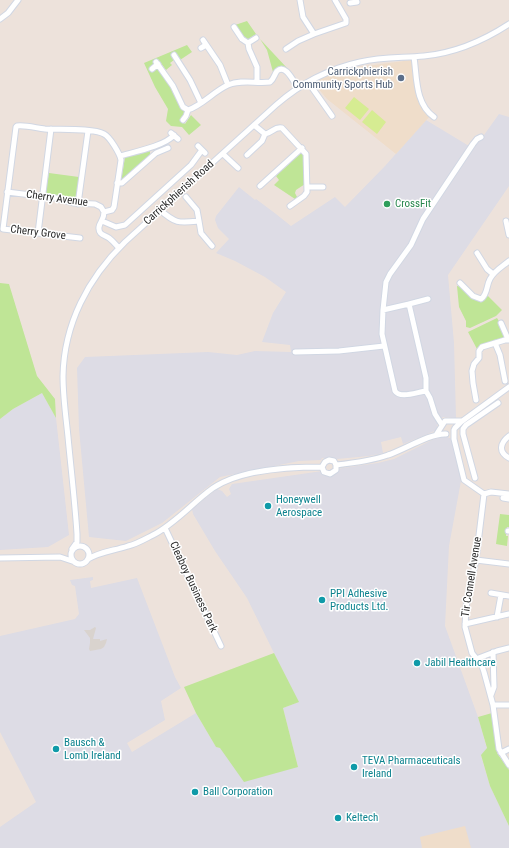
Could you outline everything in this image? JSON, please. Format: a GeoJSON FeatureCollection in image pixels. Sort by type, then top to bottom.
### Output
{"type":"FeatureCollection","features":[{"type":"Feature","properties":{"kind":"street"},"geometry":{"type":"LineString","coordinates":[[0,19],[8,13],[18,0]]}},
{"type":"Feature","properties":{"kind":"street"},"geometry":{"type":"LineString","coordinates":[[300,0],[303,17],[314,34]]}},
{"type":"Feature","properties":{"kind":"street"},"geometry":{"type":"LineString","coordinates":[[286,49],[298,40],[346,23],[346,18],[335,0]]}},
{"type":"Feature","properties":{"kind":"street"},"geometry":{"type":"LineString","coordinates":[[350,2],[357,2]]}},
{"type":"Feature","properties":{"kind":"street","name":"Carrickphierish Road"},"geometry":{"type":"LineString","coordinates":[[72,549],[77,542],[77,532],[63,385],[64,358],[74,319],[84,294],[99,270],[119,248],[254,125],[280,102],[308,82],[330,71],[356,63],[384,58],[414,57],[437,54],[469,45],[487,38],[509,24]]}},
{"type":"Feature","properties":{"kind":"street"},"geometry":{"type":"LineString","coordinates":[[234,27],[242,39],[248,43],[257,67],[257,82]]}},
{"type":"Feature","properties":{"kind":"street"},"geometry":{"type":"LineString","coordinates":[[248,43],[256,38]]}},
{"type":"Feature","properties":{"kind":"street"},"geometry":{"type":"LineString","coordinates":[[201,48],[205,42],[219,63],[228,85]]}},
{"type":"Feature","properties":{"kind":"street"},"geometry":{"type":"LineString","coordinates":[[172,64],[175,57],[190,80],[201,103]]}},
{"type":"Feature","properties":{"kind":"street"},"geometry":{"type":"LineString","coordinates":[[414,57],[421,101],[426,110],[434,117]]}},
{"type":"Feature","properties":{"kind":"street"},"geometry":{"type":"LineString","coordinates":[[152,68],[157,63],[173,86],[183,107],[188,110]]}},
{"type":"Feature","properties":{"kind":"street"},"geometry":{"type":"LineString","coordinates":[[183,120],[188,110],[228,85],[241,81],[271,81],[277,71],[284,70],[288,72],[298,88]]}},
{"type":"Feature","properties":{"kind":"street"},"geometry":{"type":"LineString","coordinates":[[308,82],[332,116]]}},
{"type":"Feature","properties":{"kind":"street"},"geometry":{"type":"LineString","coordinates":[[254,125],[265,134]]}},
{"type":"Feature","properties":{"kind":"street"},"geometry":{"type":"LineString","coordinates":[[8,192],[17,126],[51,129],[79,129],[106,135],[120,156],[114,207],[112,210],[104,212],[104,217],[99,228],[100,233],[109,238],[119,248]]}},
{"type":"Feature","properties":{"kind":"street"},"geometry":{"type":"LineString","coordinates":[[265,134],[270,133],[277,128],[282,128],[302,148],[307,156],[307,192],[305,196],[290,206]]}},
{"type":"Feature","properties":{"kind":"street"},"geometry":{"type":"LineString","coordinates":[[38,233],[51,129]]}},
{"type":"Feature","properties":{"kind":"street"},"geometry":{"type":"LineString","coordinates":[[78,204],[88,131]]}},
{"type":"Feature","properties":{"kind":"street"},"geometry":{"type":"LineString","coordinates":[[247,155],[250,148],[263,140],[265,134]]}},
{"type":"Feature","properties":{"kind":"street"},"geometry":{"type":"LineString","coordinates":[[120,156],[170,140],[174,136]]}},
{"type":"Feature","properties":{"kind":"street"},"geometry":{"type":"LineString","coordinates":[[426,391],[403,395],[396,393],[393,386],[382,330],[385,285],[388,277],[411,245],[426,214],[473,144],[481,137]]}},
{"type":"Feature","properties":{"kind":"street"},"geometry":{"type":"LineString","coordinates":[[117,184],[122,183],[156,153],[168,148]]}},
{"type":"Feature","properties":{"kind":"street"},"geometry":{"type":"LineString","coordinates":[[260,186],[272,179],[302,148]]}},
{"type":"Feature","properties":{"kind":"street"},"geometry":{"type":"LineString","coordinates":[[161,150],[164,157]]}},
{"type":"Feature","properties":{"kind":"street"},"geometry":{"type":"LineString","coordinates":[[102,221],[116,227],[125,225],[191,165],[202,150]]}},
{"type":"Feature","properties":{"kind":"street"},"geometry":{"type":"LineString","coordinates":[[223,154],[238,168]]}},
{"type":"Feature","properties":{"kind":"street"},"geometry":{"type":"LineString","coordinates":[[308,187],[324,186]]}},
{"type":"Feature","properties":{"kind":"street","name":"Cherry Avenue"},"geometry":{"type":"LineString","coordinates":[[8,192],[55,198],[78,204],[98,205],[104,212]]}},
{"type":"Feature","properties":{"kind":"street","name":"Cherry Grove"},"geometry":{"type":"LineString","coordinates":[[8,192],[3,228],[80,238]]}},
{"type":"Feature","properties":{"kind":"street"},"geometry":{"type":"LineString","coordinates":[[186,197],[197,210],[201,233],[212,246]]}},
{"type":"Feature","properties":{"kind":"street"},"geometry":{"type":"LineString","coordinates":[[160,210],[176,222],[182,223],[199,221]]}},
{"type":"Feature","properties":{"kind":"street"},"geometry":{"type":"LineString","coordinates":[[507,225],[509,235]]}},
{"type":"Feature","properties":{"kind":"street","name":"Cherry Grove"},"geometry":{"type":"LineString","coordinates":[[72,244],[73,237]]}},
{"type":"Feature","properties":{"kind":"street"},"geometry":{"type":"LineString","coordinates":[[477,253],[487,269],[493,274]]}},
{"type":"Feature","properties":{"kind":"street"},"geometry":{"type":"LineString","coordinates":[[460,283],[471,295],[478,299],[483,298],[487,292],[489,280],[493,274],[508,265]]}},
{"type":"Feature","properties":{"kind":"street"},"geometry":{"type":"LineString","coordinates":[[383,310],[428,299]]}},
{"type":"Feature","properties":{"kind":"street"},"geometry":{"type":"LineString","coordinates":[[410,304],[426,378],[426,391],[442,431],[454,439]]}},
{"type":"Feature","properties":{"kind":"street"},"geometry":{"type":"LineString","coordinates":[[476,400],[473,383],[473,367],[479,358],[479,351],[481,349],[508,340],[501,323]]}},
{"type":"Feature","properties":{"kind":"street"},"geometry":{"type":"LineString","coordinates":[[496,343],[505,381]]}},
{"type":"Feature","properties":{"kind":"street"},"geometry":{"type":"LineString","coordinates":[[296,352],[339,351],[384,346]]}},
{"type":"Feature","properties":{"kind":"street"},"geometry":{"type":"LineString","coordinates":[[475,478],[463,430],[466,425],[509,387]]}},
{"type":"Feature","properties":{"kind":"street"},"geometry":{"type":"LineString","coordinates":[[336,465],[387,456],[436,435],[451,433],[462,421],[489,406],[498,403]]}},
{"type":"Feature","properties":{"kind":"street"},"geometry":{"type":"LineString","coordinates":[[437,417],[454,424],[454,439],[465,481],[484,494],[491,492],[508,495]]}},
{"type":"Feature","properties":{"kind":"street"},"geometry":{"type":"LineString","coordinates":[[436,435],[443,422],[462,421]]}},
{"type":"Feature","properties":{"kind":"street"},"geometry":{"type":"LineString","coordinates":[[509,436],[503,441],[502,445],[503,453],[509,458]]}},
{"type":"Feature","properties":{"kind":"street"},"geometry":{"type":"LineString","coordinates":[[329,460],[334,461],[336,465],[335,472],[330,474],[324,472],[322,467],[325,462],[329,460]]}},
{"type":"Feature","properties":{"kind":"street"},"geometry":{"type":"LineString","coordinates":[[0,558],[63,557],[76,564],[81,564],[95,555],[132,545],[165,528],[209,491],[228,480],[270,470],[293,467],[322,467]]}},
{"type":"Feature","properties":{"kind":"street","name":"Tir Connell Avenue"},"geometry":{"type":"LineString","coordinates":[[484,494],[476,560],[466,604],[465,624],[470,647],[476,659],[483,668],[491,695]]}},
{"type":"Feature","properties":{"kind":"street","name":"Cleaboy Business Park"},"geometry":{"type":"LineString","coordinates":[[165,528],[221,646]]}},
{"type":"Feature","properties":{"kind":"street","name":"Carrickphierish Road"},"geometry":{"type":"LineString","coordinates":[[77,532],[79,540],[85,547]]}},
{"type":"Feature","properties":{"kind":"street"},"geometry":{"type":"LineString","coordinates":[[56,557],[67,554],[79,545],[97,551],[107,551]]}},
{"type":"Feature","properties":{"kind":"street"},"geometry":{"type":"LineString","coordinates":[[85,547],[89,553],[88,559]]}},
{"type":"Feature","properties":{"kind":"street"},"geometry":{"type":"LineString","coordinates":[[72,549],[70,556],[72,561]]}},
{"type":"Feature","properties":{"kind":"street"},"geometry":{"type":"LineString","coordinates":[[476,560],[509,564]]}},
{"type":"Feature","properties":{"kind":"street"},"geometry":{"type":"LineString","coordinates":[[491,594],[509,596]]}},
{"type":"Feature","properties":{"kind":"street"},"geometry":{"type":"LineString","coordinates":[[497,617],[501,595]]}},
{"type":"Feature","properties":{"kind":"street"},"geometry":{"type":"LineString","coordinates":[[465,624],[509,614]]}},
{"type":"Feature","properties":{"kind":"street"},"geometry":{"type":"LineString","coordinates":[[476,659],[493,652],[509,648]]}},
{"type":"Feature","properties":{"kind":"street"},"geometry":{"type":"LineString","coordinates":[[493,652],[494,687],[491,695],[499,747],[509,765]]}},
{"type":"Feature","properties":{"kind":"street"},"geometry":{"type":"LineString","coordinates":[[493,706],[509,705]]}},
{"type":"Feature","properties":{"kind":"street"},"geometry":{"type":"LineString","coordinates":[[501,753],[509,749]]}},
{"type":"Feature","properties":{"kind":"shaded area"},"geometry":{"type":"Polygon","coordinates":[[[412,60],[417,97],[420,105],[430,116],[396,154],[327,99],[317,87],[317,83],[320,79],[358,67],[412,60]]]}},
{"type":"Feature","properties":{"kind":"shaded area"},"geometry":{"type":"Polygon","coordinates":[[[499,114],[509,117],[509,186],[448,275],[454,343],[456,418],[443,417],[437,423],[437,430],[403,444],[401,437],[381,442],[383,453],[369,456],[337,459],[322,458],[321,460],[299,461],[220,477],[162,523],[126,541],[89,537],[79,429],[77,368],[85,357],[208,352],[237,355],[255,351],[291,352],[290,345],[262,342],[273,313],[286,292],[265,277],[216,253],[229,239],[218,228],[215,220],[216,216],[239,187],[291,226],[335,197],[345,207],[385,166],[426,120],[469,146],[475,136],[484,135],[499,114]]]}},
{"type":"Feature","properties":{"kind":"shaded area"},"geometry":{"type":"Polygon","coordinates":[[[42,393],[56,418],[69,535],[48,547],[0,550],[0,419],[13,409],[42,393]]]}},
{"type":"Feature","properties":{"kind":"shaded area"},"geometry":{"type":"Polygon","coordinates":[[[445,436],[452,439],[461,481],[449,546],[445,626],[478,717],[487,749],[481,756],[490,786],[509,826],[509,848],[0,848],[0,827],[36,802],[0,732],[0,636],[75,619],[79,614],[75,586],[72,585],[70,580],[93,577],[93,580],[90,581],[91,588],[137,578],[175,677],[181,688],[161,701],[165,720],[127,743],[132,752],[196,713],[216,747],[298,767],[283,708],[298,702],[247,598],[215,551],[193,514],[192,509],[217,489],[222,491],[227,497],[231,494],[229,489],[232,484],[378,463],[394,459],[432,440],[445,436]]]}},
{"type":"Feature","properties":{"kind":"shaded area"},"geometry":{"type":"Polygon","coordinates":[[[95,627],[93,639],[100,639],[100,641],[107,639],[104,647],[90,651],[90,638],[84,630],[90,630],[95,627]]]}},
{"type":"Feature","properties":{"kind":"shaded area"},"geometry":{"type":"Polygon","coordinates":[[[465,826],[471,848],[422,848],[420,837],[465,826]]]}},
{"type":"Feature","properties":{"kind":"green space"},"geometry":{"type":"Polygon","coordinates":[[[247,21],[256,34],[247,40],[235,25],[247,21]]]}},
{"type":"Feature","properties":{"kind":"green space"},"geometry":{"type":"Polygon","coordinates":[[[260,39],[287,68],[279,67],[273,72],[267,50],[260,39]]]}},
{"type":"Feature","properties":{"kind":"green space"},"geometry":{"type":"Polygon","coordinates":[[[187,45],[192,52],[180,60],[175,52],[171,55],[174,60],[170,63],[172,65],[166,70],[158,59],[154,62],[156,68],[161,71],[181,107],[185,111],[181,120],[185,124],[191,115],[201,125],[189,135],[182,127],[171,126],[166,121],[168,109],[155,87],[144,63],[187,45]]]}},
{"type":"Feature","properties":{"kind":"green space"},"geometry":{"type":"Polygon","coordinates":[[[354,97],[369,109],[360,120],[345,108],[354,97]]]}},
{"type":"Feature","properties":{"kind":"green space"},"geometry":{"type":"Polygon","coordinates":[[[372,110],[386,122],[377,134],[362,122],[372,110]]]}},
{"type":"Feature","properties":{"kind":"green space"},"geometry":{"type":"Polygon","coordinates":[[[150,149],[150,155],[121,181],[125,157],[150,149]]]}},
{"type":"Feature","properties":{"kind":"green space"},"geometry":{"type":"Polygon","coordinates":[[[300,154],[304,157],[305,184],[296,190],[295,193],[297,197],[295,199],[274,185],[279,180],[276,176],[300,154]]]}},
{"type":"Feature","properties":{"kind":"green space"},"geometry":{"type":"Polygon","coordinates":[[[49,173],[79,177],[76,202],[45,195],[49,173]]]}},
{"type":"Feature","properties":{"kind":"green space"},"geometry":{"type":"Polygon","coordinates":[[[0,283],[9,284],[37,376],[55,399],[56,418],[42,393],[13,409],[0,419],[0,283]]]}},
{"type":"Feature","properties":{"kind":"green space"},"geometry":{"type":"Polygon","coordinates":[[[457,286],[464,287],[470,296],[479,301],[487,295],[502,310],[496,316],[470,328],[466,327],[466,321],[459,307],[457,286]]]}},
{"type":"Feature","properties":{"kind":"green space"},"geometry":{"type":"Polygon","coordinates":[[[497,318],[499,321],[498,324],[502,327],[506,338],[484,345],[477,349],[468,332],[497,318]]]}},
{"type":"Feature","properties":{"kind":"green space"},"geometry":{"type":"Polygon","coordinates":[[[500,514],[509,515],[509,527],[507,527],[506,536],[508,536],[507,546],[496,544],[500,514]]]}},
{"type":"Feature","properties":{"kind":"green space"},"geometry":{"type":"Polygon","coordinates":[[[274,653],[299,702],[283,708],[298,767],[244,782],[220,748],[216,747],[196,713],[184,687],[274,653]]]}},
{"type":"Feature","properties":{"kind":"green space"},"geometry":{"type":"Polygon","coordinates":[[[492,713],[497,753],[509,770],[509,826],[490,786],[481,755],[487,748],[478,717],[492,713]]]}},
{"type":"Feature","properties":{"kind":"place","name":"Carrickphierish Community Sports Hub"},"geometry":{"type":"Point","coordinates":[401,78]}},
{"type":"Feature","properties":{"kind":"place","name":"CrossFit"},"geometry":{"type":"Point","coordinates":[387,204]}},
{"type":"Feature","properties":{"kind":"place","name":"Honeywell Aerospace"},"geometry":{"type":"Point","coordinates":[268,506]}},
{"type":"Feature","properties":{"kind":"place","name":"PPI Adhesive Products Ltd."},"geometry":{"type":"Point","coordinates":[322,600]}},
{"type":"Feature","properties":{"kind":"place","name":"Jabil Healthcare"},"geometry":{"type":"Point","coordinates":[417,663]}},
{"type":"Feature","properties":{"kind":"place","name":"Bausch & Lomb Ireland"},"geometry":{"type":"Point","coordinates":[56,749]}},
{"type":"Feature","properties":{"kind":"place","name":"TEVA Pharmaceuticals Ireland"},"geometry":{"type":"Point","coordinates":[354,767]}},
{"type":"Feature","properties":{"kind":"place","name":"Ball Corporation"},"geometry":{"type":"Point","coordinates":[195,792]}},
{"type":"Feature","properties":{"kind":"place","name":"Keltech"},"geometry":{"type":"Point","coordinates":[338,818]}}]}
